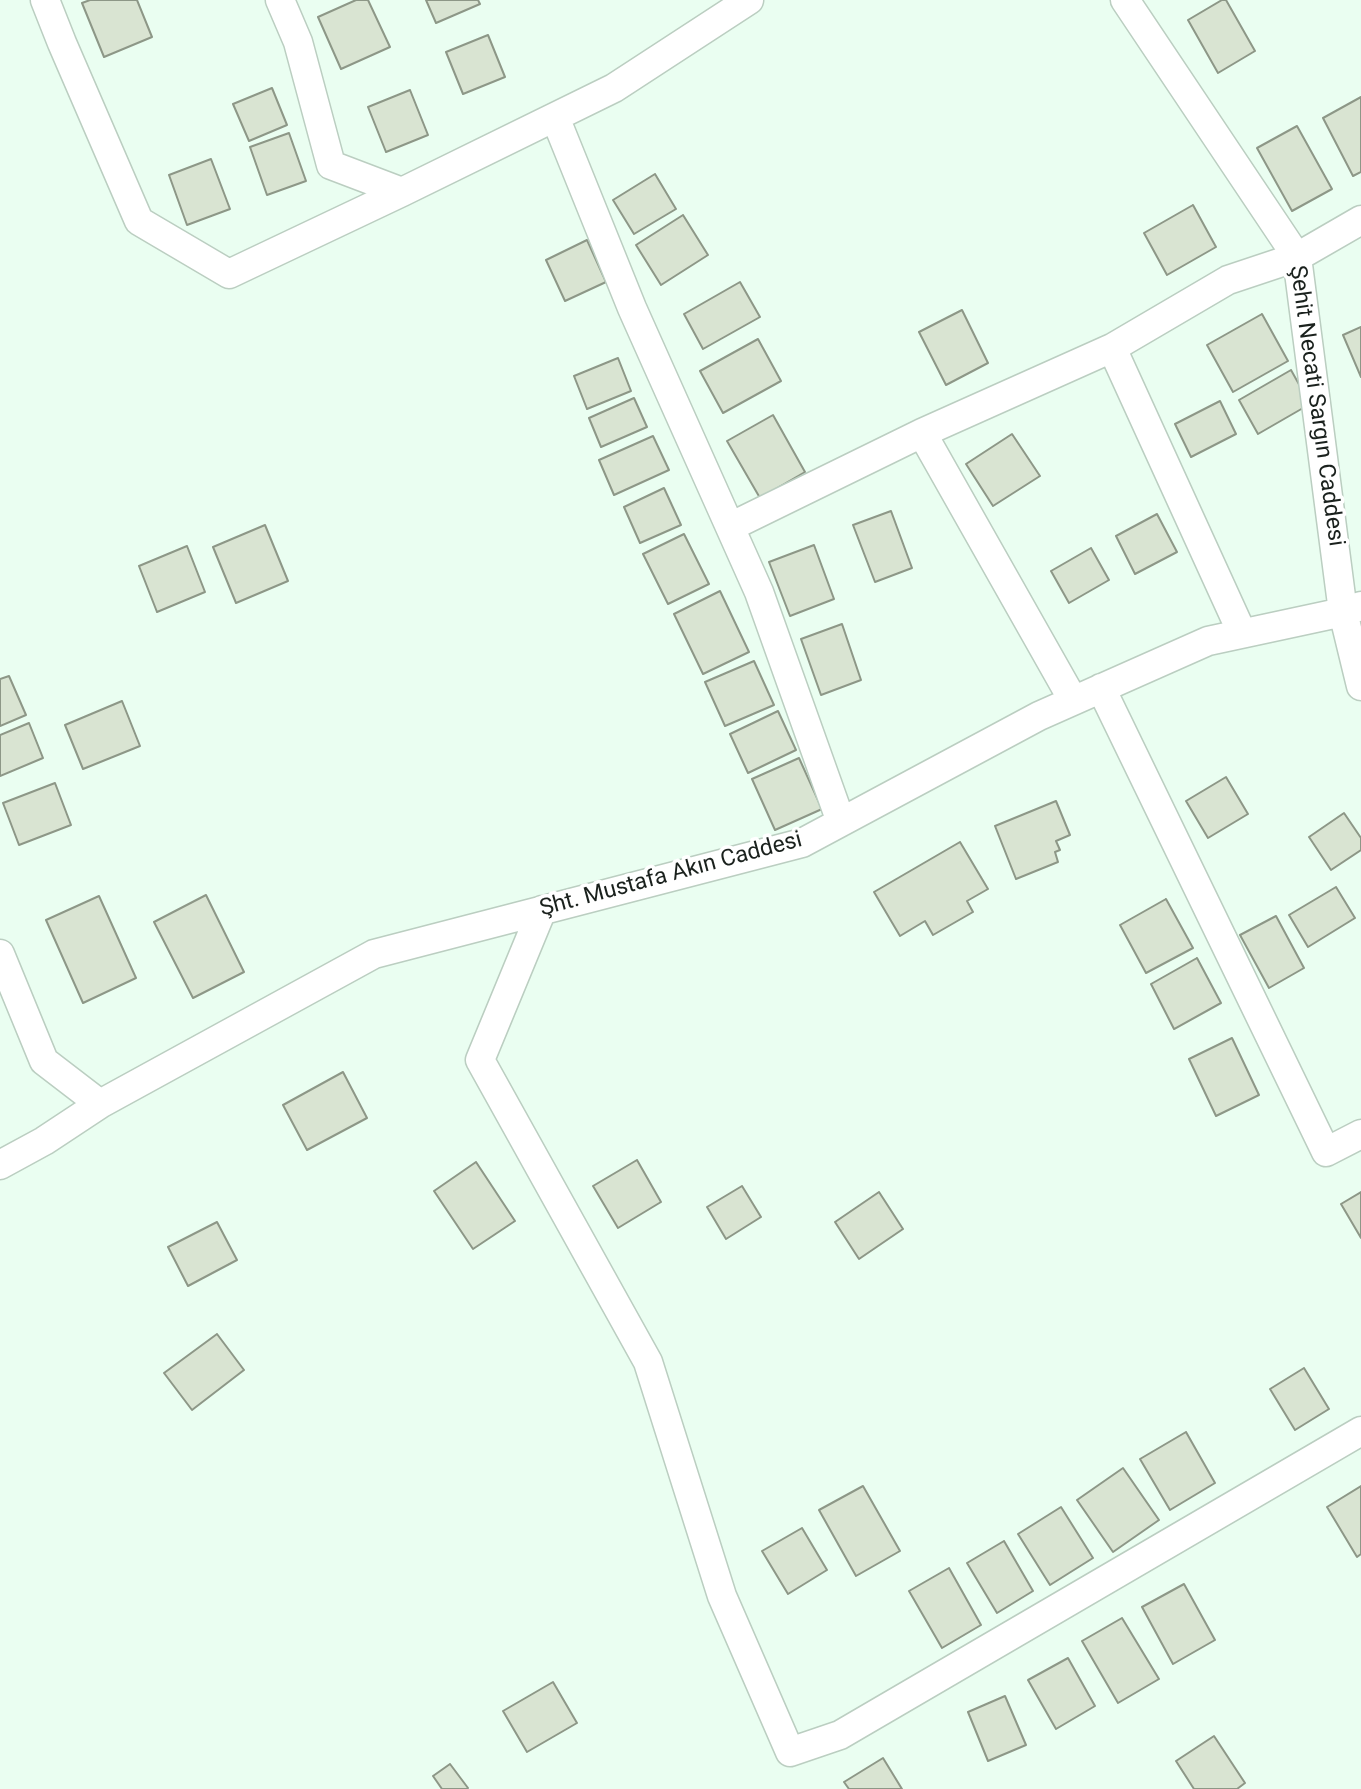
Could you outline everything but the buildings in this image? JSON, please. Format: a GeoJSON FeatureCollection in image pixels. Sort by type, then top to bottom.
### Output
{"type":"FeatureCollection","features":[{"type":"Feature","properties":{"kind":"street"},"geometry":{"type":"LineString","coordinates":[[46,0],[139,221],[229,274],[614,88],[749,0]]}},
{"type":"Feature","properties":{"kind":"street"},"geometry":{"type":"LineString","coordinates":[[280,0],[298,42],[331,165],[402,192]]}},
{"type":"Feature","properties":{"kind":"street","name":"Şehit Necati Sargın Caddesi"},"geometry":{"type":"LineString","coordinates":[[1125,0],[1297,257],[1352,609],[1361,686]]}},
{"type":"Feature","properties":{"kind":"street"},"geometry":{"type":"LineString","coordinates":[[555,117],[632,308],[759,592],[841,822]]}},
{"type":"Feature","properties":{"kind":"street"},"geometry":{"type":"LineString","coordinates":[[730,527],[922,433],[1112,348],[1228,280],[1297,257],[1361,220]]}},
{"type":"Feature","properties":{"kind":"street"},"geometry":{"type":"LineString","coordinates":[[1112,348],[1242,634]]}},
{"type":"Feature","properties":{"kind":"street"},"geometry":{"type":"LineString","coordinates":[[922,433],[1073,701]]}},
{"type":"Feature","properties":{"kind":"street","name":"Şht. Mustafa Akın Caddesi"},"geometry":{"type":"LineString","coordinates":[[0,1165],[44,1141],[100,1104],[373,954],[802,843],[1039,716],[1208,641],[1352,609]]}},
{"type":"Feature","properties":{"kind":"street"},"geometry":{"type":"LineString","coordinates":[[1101,688],[1326,1152],[1361,1134]]}},
{"type":"Feature","properties":{"kind":"street"},"geometry":{"type":"LineString","coordinates":[[542,910],[480,1060],[648,1362],[722,1596],[789,1752],[840,1735],[1361,1431]]}},
{"type":"Feature","properties":{"kind":"street"},"geometry":{"type":"LineString","coordinates":[[0,954],[44,1061],[100,1104]]}}]}
